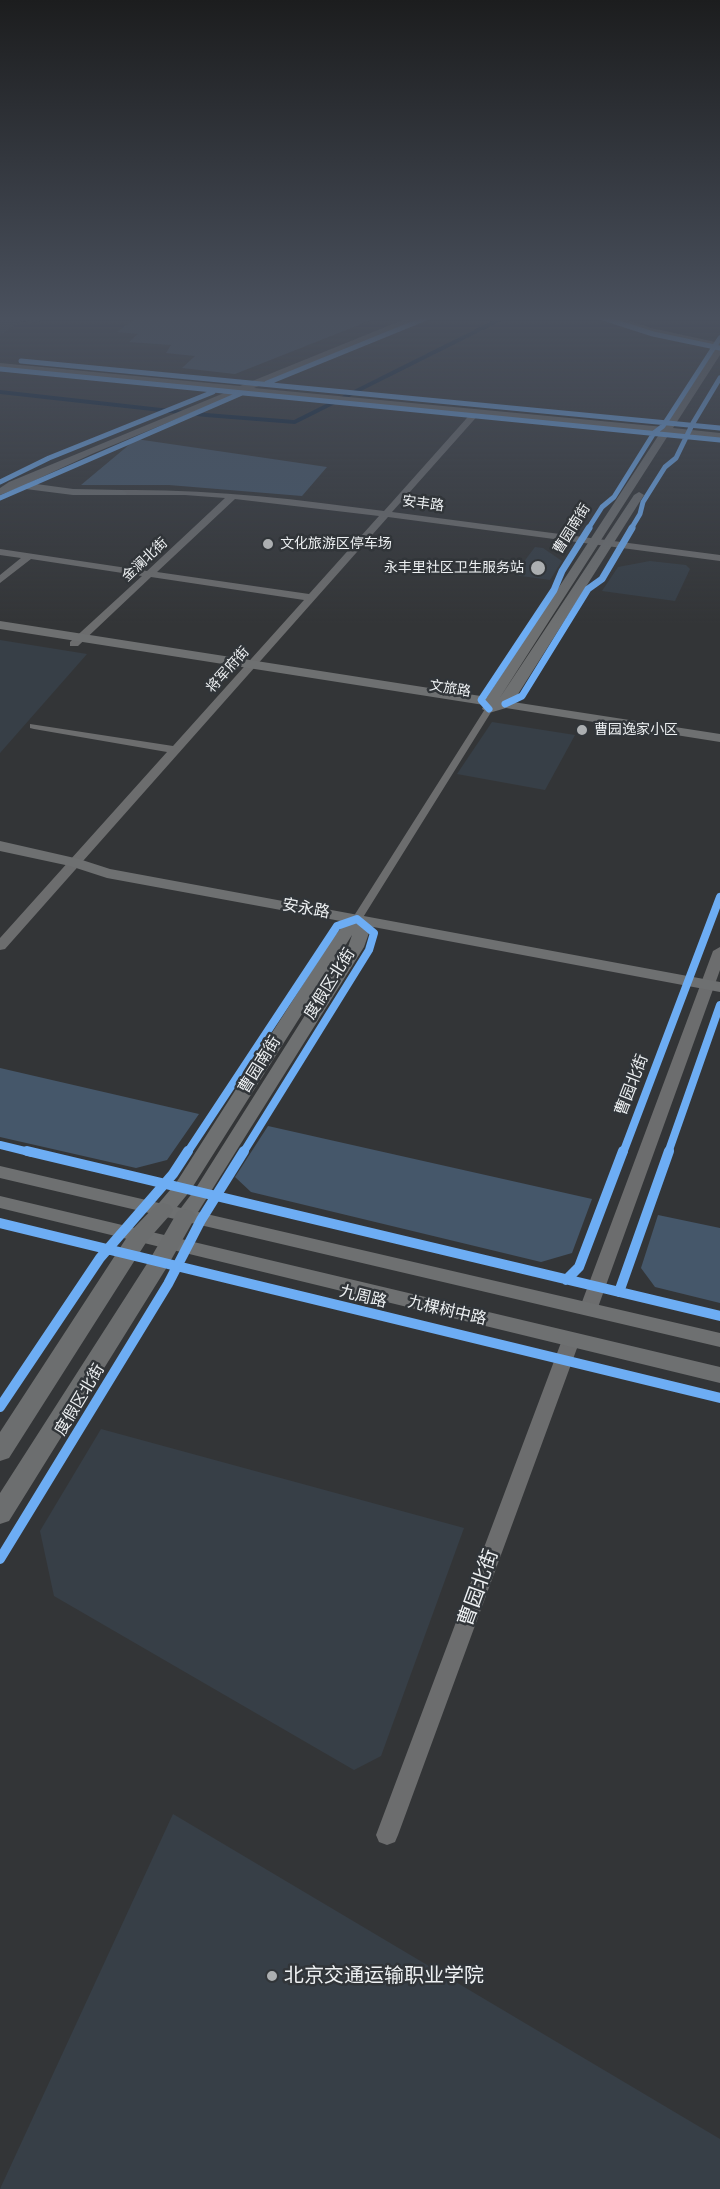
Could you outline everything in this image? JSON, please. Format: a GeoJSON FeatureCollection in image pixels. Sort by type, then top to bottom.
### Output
{"type":"FeatureCollection","features":[{"type":"Feature","properties":{"kind":"main road"},"geometry":{"type":"LineString","coordinates":[[3,486],[155,419]]}},
{"type":"Feature","properties":{"kind":"main road"},"geometry":{"type":"LineString","coordinates":[[3,486],[166,419]]}},
{"type":"Feature","properties":{"kind":"main road"},"geometry":{"type":"LineString","coordinates":[[560,419],[720,431]]}},
{"type":"Feature","properties":{"kind":"main road"},"geometry":{"type":"LineString","coordinates":[[572,419],[720,436]]}},
{"type":"Feature","properties":{"kind":"main road","name":"曹园南街"},"geometry":{"type":"LineString","coordinates":[[505,704],[609,543],[679,419]]}},
{"type":"Feature","properties":{"kind":"main road","name":"曹园南街"},"geometry":{"type":"LineString","coordinates":[[490,706],[594,542],[681,419]]}},
{"type":"Feature","properties":{"kind":"main road","name":"安丰路"},"geometry":{"type":"LineString","coordinates":[[3,486],[48,492],[122,493]]}},
{"type":"Feature","properties":{"kind":"main road","name":"文旅路"},"geometry":{"type":"LineString","coordinates":[[0,625],[77,641]]}},
{"type":"Feature","properties":{"kind":"main road","name":"文旅路"},"geometry":{"type":"LineString","coordinates":[[0,633],[77,641],[250,667],[720,744]]}},
{"type":"Feature","properties":{"kind":"main road","name":"文旅路"},"geometry":{"type":"LineString","coordinates":[[490,706],[505,704],[720,738]]}},
{"type":"Feature","properties":{"kind":"main road","name":"安永路"},"geometry":{"type":"LineString","coordinates":[[0,846],[70,867]]}},
{"type":"Feature","properties":{"kind":"main road","name":"安永路"},"geometry":{"type":"LineString","coordinates":[[0,858],[70,867],[356,926],[713,992]]}},
{"type":"Feature","properties":{"kind":"main road","name":"曹园南街"},"geometry":{"type":"LineString","coordinates":[[163,1210],[183,1187],[356,926]]}},
{"type":"Feature","properties":{"kind":"main road","name":"曹园南街"},"geometry":{"type":"LineString","coordinates":[[185,1216],[203,1192],[356,946],[356,926]]}},
{"type":"Feature","properties":{"kind":"main road","name":"九棵树中路"},"geometry":{"type":"LineString","coordinates":[[0,1172],[720,1340]]}},
{"type":"Feature","properties":{"kind":"main road","name":"九棵树中路"},"geometry":{"type":"LineString","coordinates":[[0,1202],[720,1375]]}},
{"type":"Feature","properties":{"kind":"main road"},"geometry":{"type":"LineString","coordinates":[[0,1452],[140,1236],[163,1210]]}},
{"type":"Feature","properties":{"kind":"main road","name":"度假区北街"},"geometry":{"type":"LineString","coordinates":[[0,1514],[170,1244],[185,1216]]}},
{"type":"Feature","properties":{"kind":"street","name":"将军府街"},"geometry":{"type":"LineString","coordinates":[[0,946],[471,419]]}},
{"type":"Feature","properties":{"kind":"street","name":"安丰路"},"geometry":{"type":"LineString","coordinates":[[122,493],[185,492],[233,496],[720,558]]}},
{"type":"Feature","properties":{"kind":"street","name":"金澜北街"},"geometry":{"type":"LineString","coordinates":[[77,641],[233,496]]}},
{"type":"Feature","properties":{"kind":"street"},"geometry":{"type":"LineString","coordinates":[[0,552],[312,598]]}},
{"type":"Feature","properties":{"kind":"street"},"geometry":{"type":"LineString","coordinates":[[0,580],[29,556]]}},
{"type":"Feature","properties":{"kind":"street","name":"曹园南街"},"geometry":{"type":"LineString","coordinates":[[356,926],[490,706]]}},
{"type":"Feature","properties":{"kind":"street"},"geometry":{"type":"LineString","coordinates":[[34,726],[177,750]]}},
{"type":"Feature","properties":{"kind":"street"},"geometry":{"type":"LineString","coordinates":[[588,1310],[713,992],[720,951]]}},
{"type":"Feature","properties":{"kind":"street","name":"曹园北街"},"geometry":{"type":"LineString","coordinates":[[387,1835],[571,1340]]}},
{"type":"Feature","properties":{"kind":"shaded area"},"geometry":{"type":"Polygon","coordinates":[[[136,439],[327,467],[302,496],[169,485],[81,485],[136,439]]]}},
{"type":"Feature","properties":{"kind":"shaded area","name":"永丰里社区卫生服务站"},"geometry":{"type":"Polygon","coordinates":[[[535,547],[543,548],[562,561],[550,580],[514,575],[535,547]]]}},
{"type":"Feature","properties":{"kind":"shaded area"},"geometry":{"type":"Polygon","coordinates":[[[650,561],[686,565],[690,569],[675,601],[602,591],[618,567],[650,561]]]}},
{"type":"Feature","properties":{"kind":"shaded area"},"geometry":{"type":"Polygon","coordinates":[[[0,640],[87,654],[0,753],[0,640]]]}},
{"type":"Feature","properties":{"kind":"shaded area"},"geometry":{"type":"Polygon","coordinates":[[[492,722],[575,735],[545,790],[457,774],[492,722]]]}},
{"type":"Feature","properties":{"kind":"shaded area"},"geometry":{"type":"Polygon","coordinates":[[[0,1068],[199,1114],[167,1160],[136,1168],[0,1137],[0,1068]]]}},
{"type":"Feature","properties":{"kind":"shaded area"},"geometry":{"type":"Polygon","coordinates":[[[268,1126],[592,1199],[572,1253],[541,1262],[251,1192],[235,1177],[268,1126]]]}},
{"type":"Feature","properties":{"kind":"shaded area"},"geometry":{"type":"Polygon","coordinates":[[[658,1215],[720,1228],[720,1303],[655,1287],[641,1268],[658,1215]]]}},
{"type":"Feature","properties":{"kind":"shaded area"},"geometry":{"type":"Polygon","coordinates":[[[101,1429],[464,1528],[381,1756],[354,1770],[54,1596],[40,1531],[101,1429]]]}},
{"type":"Feature","properties":{"kind":"shaded area","name":"北京交通运输职业学院"},"geometry":{"type":"Polygon","coordinates":[[[173,1814],[720,2139],[720,2189],[0,2189],[173,1814]]]}},
{"type":"Feature","properties":{"kind":"waterway"},"geometry":{"type":"LineString","coordinates":[[259,419],[295,422],[301,419]]}},
{"type":"Feature","properties":{"kind":"cycle path"},"geometry":{"type":"LineString","coordinates":[[0,482],[49,458],[146,419]]}},
{"type":"Feature","properties":{"kind":"cycle path"},"geometry":{"type":"LineString","coordinates":[[0,498],[182,419]]}},
{"type":"Feature","properties":{"kind":"cycle path"},"geometry":{"type":"LineString","coordinates":[[509,419],[720,440]]}},
{"type":"Feature","properties":{"kind":"cycle path"},"geometry":{"type":"LineString","coordinates":[[628,419],[720,428]]}},
{"type":"Feature","properties":{"kind":"cycle path"},"geometry":{"type":"LineString","coordinates":[[489,709],[481,700],[554,590],[562,571],[602,507],[614,497],[635,466],[637,457],[667,419]]}},
{"type":"Feature","properties":{"kind":"cycle path"},"geometry":{"type":"LineString","coordinates":[[505,704],[522,696],[588,589],[602,579],[640,514],[643,502],[665,467],[676,458],[695,419]]}},
{"type":"Feature","properties":{"kind":"cycle path"},"geometry":{"type":"LineString","coordinates":[[566,1280],[579,1267],[720,897]]}},
{"type":"Feature","properties":{"kind":"cycle path"},"geometry":{"type":"LineString","coordinates":[[0,1407],[100,1258],[173,1174],[337,926],[357,919],[374,933],[369,950],[201,1220],[168,1284],[0,1559]]}},
{"type":"Feature","properties":{"kind":"cycle path"},"geometry":{"type":"LineString","coordinates":[[619,1292],[720,1005]]}},
{"type":"Feature","properties":{"kind":"cycle path"},"geometry":{"type":"LineString","coordinates":[[0,1145],[720,1316]]}},
{"type":"Feature","properties":{"kind":"cycle path","name":"九周路"},"geometry":{"type":"LineString","coordinates":[[0,1223],[720,1398]]}},
{"type":"Feature","properties":{"kind":"place","name":"文化旅游区停车场"},"geometry":{"type":"Point","coordinates":[268,544]}},
{"type":"Feature","properties":{"kind":"place","name":"永丰里社区卫生服务站"},"geometry":{"type":"Point","coordinates":[538,568]}},
{"type":"Feature","properties":{"kind":"place","name":"曹园逸家小区"},"geometry":{"type":"Point","coordinates":[582,730]}},
{"type":"Feature","properties":{"kind":"place","name":"北京交通运输职业学院"},"geometry":{"type":"Point","coordinates":[272,1976]}}]}
